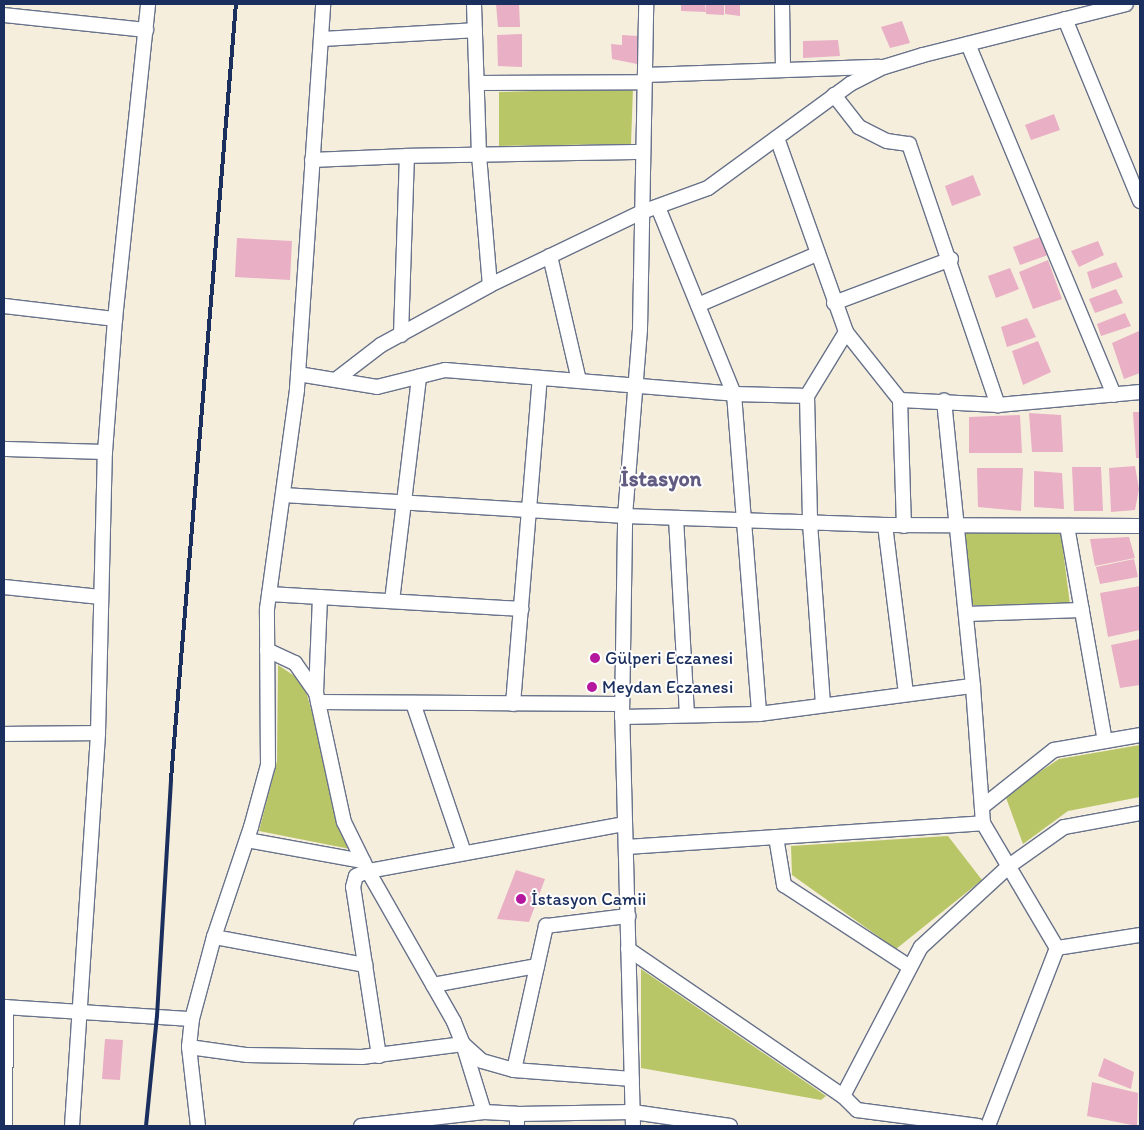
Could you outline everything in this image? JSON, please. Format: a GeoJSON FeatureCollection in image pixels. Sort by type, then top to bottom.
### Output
{"type":"FeatureCollection","features":[{"type":"Feature","properties":{"kind":"street"},"geometry":{"type":"LineString","coordinates":[[72,1126],[98,733],[105,452],[115,319],[148,4]]}},
{"type":"Feature","properties":{"kind":"street"},"geometry":{"type":"LineString","coordinates":[[198,1126],[189,1046],[192,1019],[214,937],[247,840],[268,765],[267,650],[269,594],[298,374],[323,4]]}},
{"type":"Feature","properties":{"kind":"street"},"geometry":{"type":"LineString","coordinates":[[474,4],[479,156],[490,285]]}},
{"type":"Feature","properties":{"kind":"street"},"geometry":{"type":"LineString","coordinates":[[633,1126],[622,710],[625,516],[640,329],[646,4]]}},
{"type":"Feature","properties":{"kind":"street"},"geometry":{"type":"LineString","coordinates":[[782,4],[783,70]]}},
{"type":"Feature","properties":{"kind":"street"},"geometry":{"type":"LineString","coordinates":[[338,378],[401,334],[490,285],[642,212],[658,208],[708,188],[850,84],[884,67],[1126,4]]}},
{"type":"Feature","properties":{"kind":"street"},"geometry":{"type":"LineString","coordinates":[[4,15],[146,30]]}},
{"type":"Feature","properties":{"kind":"street"},"geometry":{"type":"LineString","coordinates":[[1065,19],[1140,201]]}},
{"type":"Feature","properties":{"kind":"street"},"geometry":{"type":"LineString","coordinates":[[321,39],[475,30]]}},
{"type":"Feature","properties":{"kind":"street"},"geometry":{"type":"LineString","coordinates":[[968,44],[1114,395]]}},
{"type":"Feature","properties":{"kind":"street"},"geometry":{"type":"LineString","coordinates":[[477,83],[644,78],[783,70],[884,67]]}},
{"type":"Feature","properties":{"kind":"street"},"geometry":{"type":"LineString","coordinates":[[834,95],[859,127],[887,141],[909,144],[951,259],[998,405]]}},
{"type":"Feature","properties":{"kind":"street"},"geometry":{"type":"LineString","coordinates":[[777,138],[834,303],[846,332],[900,400],[904,526]]}},
{"type":"Feature","properties":{"kind":"street"},"geometry":{"type":"LineString","coordinates":[[312,160],[407,156],[643,152]]}},
{"type":"Feature","properties":{"kind":"street"},"geometry":{"type":"LineString","coordinates":[[401,334],[407,156]]}},
{"type":"Feature","properties":{"kind":"street"},"geometry":{"type":"LineString","coordinates":[[658,208],[734,394],[759,714]]}},
{"type":"Feature","properties":{"kind":"street"},"geometry":{"type":"LineString","coordinates":[[698,304],[817,254]]}},
{"type":"Feature","properties":{"kind":"street"},"geometry":{"type":"LineString","coordinates":[[550,256],[579,381]]}},
{"type":"Feature","properties":{"kind":"street"},"geometry":{"type":"LineString","coordinates":[[834,303],[951,259]]}},
{"type":"Feature","properties":{"kind":"street"},"geometry":{"type":"LineString","coordinates":[[4,306],[115,319]]}},
{"type":"Feature","properties":{"kind":"street"},"geometry":{"type":"LineString","coordinates":[[823,705],[810,523],[807,396],[846,332]]}},
{"type":"Feature","properties":{"kind":"street"},"geometry":{"type":"LineString","coordinates":[[298,374],[338,378],[377,387],[445,370],[734,394],[807,396]]}},
{"type":"Feature","properties":{"kind":"street"},"geometry":{"type":"LineString","coordinates":[[392,601],[419,377]]}},
{"type":"Feature","properties":{"kind":"street"},"geometry":{"type":"LineString","coordinates":[[513,704],[531,510],[540,378]]}},
{"type":"Feature","properties":{"kind":"street"},"geometry":{"type":"LineString","coordinates":[[900,400],[944,400],[998,405],[1140,392]]}},
{"type":"Feature","properties":{"kind":"street"},"geometry":{"type":"LineString","coordinates":[[944,400],[973,686],[983,823],[1057,948]]}},
{"type":"Feature","properties":{"kind":"street"},"geometry":{"type":"LineString","coordinates":[[4,449],[105,452]]}},
{"type":"Feature","properties":{"kind":"street"},"geometry":{"type":"LineString","coordinates":[[282,495],[625,516],[810,523],[956,528],[1140,526]]}},
{"type":"Feature","properties":{"kind":"street"},"geometry":{"type":"LineString","coordinates":[[676,518],[687,715]]}},
{"type":"Feature","properties":{"kind":"street"},"geometry":{"type":"LineString","coordinates":[[885,525],[906,694]]}},
{"type":"Feature","properties":{"kind":"street"},"geometry":{"type":"LineString","coordinates":[[1067,526],[1105,741]]}},
{"type":"Feature","properties":{"kind":"street"},"geometry":{"type":"LineString","coordinates":[[4,587],[100,597]]}},
{"type":"Feature","properties":{"kind":"street"},"geometry":{"type":"LineString","coordinates":[[269,594],[522,609]]}},
{"type":"Feature","properties":{"kind":"street"},"geometry":{"type":"LineString","coordinates":[[320,597],[317,697],[344,822],[463,1044],[484,1112]]}},
{"type":"Feature","properties":{"kind":"street"},"geometry":{"type":"LineString","coordinates":[[966,614],[1082,610]]}},
{"type":"Feature","properties":{"kind":"street"},"geometry":{"type":"LineString","coordinates":[[267,650],[295,662],[317,697]]}},
{"type":"Feature","properties":{"kind":"street"},"geometry":{"type":"LineString","coordinates":[[317,697],[413,703],[513,704],[687,715],[759,714],[973,686]]}},
{"type":"Feature","properties":{"kind":"street"},"geometry":{"type":"LineString","coordinates":[[413,703],[464,853]]}},
{"type":"Feature","properties":{"kind":"street"},"geometry":{"type":"LineString","coordinates":[[4,734],[98,733]]}},
{"type":"Feature","properties":{"kind":"street"},"geometry":{"type":"LineString","coordinates":[[982,807],[1054,750],[1140,735]]}},
{"type":"Feature","properties":{"kind":"street"},"geometry":{"type":"LineString","coordinates":[[843,1096],[921,947],[1009,866],[1064,827],[1140,813]]}},
{"type":"Feature","properties":{"kind":"street"},"geometry":{"type":"LineString","coordinates":[[626,847],[983,823]]}},
{"type":"Feature","properties":{"kind":"street"},"geometry":{"type":"LineString","coordinates":[[247,840],[366,866],[464,853],[625,824]]}},
{"type":"Feature","properties":{"kind":"street"},"geometry":{"type":"LineString","coordinates":[[776,837],[784,885],[910,967]]}},
{"type":"Feature","properties":{"kind":"street"},"geometry":{"type":"LineString","coordinates":[[366,866],[356,876],[353,887],[379,1056]]}},
{"type":"Feature","properties":{"kind":"street"},"geometry":{"type":"LineString","coordinates":[[514,1070],[546,926],[628,916]]}},
{"type":"Feature","properties":{"kind":"street"},"geometry":{"type":"LineString","coordinates":[[1057,948],[1140,935]]}},
{"type":"Feature","properties":{"kind":"street"},"geometry":{"type":"LineString","coordinates":[[214,937],[365,965]]}},
{"type":"Feature","properties":{"kind":"street"},"geometry":{"type":"LineString","coordinates":[[988,1126],[1057,948]]}},
{"type":"Feature","properties":{"kind":"street"},"geometry":{"type":"LineString","coordinates":[[628,949],[843,1096],[856,1110],[889,1120],[978,1126]]}},
{"type":"Feature","properties":{"kind":"street"},"geometry":{"type":"LineString","coordinates":[[433,985],[537,966]]}},
{"type":"Feature","properties":{"kind":"street"},"geometry":{"type":"LineString","coordinates":[[5,1126],[5,1007],[80,1010],[192,1019]]}},
{"type":"Feature","properties":{"kind":"street"},"geometry":{"type":"LineString","coordinates":[[189,1046],[247,1054],[379,1056],[463,1044],[482,1061],[514,1070],[632,1079]]}},
{"type":"Feature","properties":{"kind":"street"},"geometry":{"type":"LineString","coordinates":[[361,1126],[419,1122],[484,1112],[517,1120],[633,1112],[730,1126]]}},
{"type":"Feature","properties":{"kind":"green space"},"geometry":{"type":"Polygon","coordinates":[[[633,88],[631,144],[499,146],[499,92],[633,88]]]}},
{"type":"Feature","properties":{"kind":"green space"},"geometry":{"type":"Polygon","coordinates":[[[964,533],[1061,534],[1070,605],[972,605],[964,533]]]}},
{"type":"Feature","properties":{"kind":"green space"},"geometry":{"type":"Polygon","coordinates":[[[278,665],[299,679],[306,691],[350,849],[259,831],[277,761],[278,665]]]}},
{"type":"Feature","properties":{"kind":"green space"},"geometry":{"type":"Polygon","coordinates":[[[1140,745],[1140,797],[1068,811],[1023,844],[1005,795],[1059,759],[1140,745]]]}},
{"type":"Feature","properties":{"kind":"green space"},"geometry":{"type":"Polygon","coordinates":[[[948,836],[982,880],[896,949],[792,875],[791,846],[948,836]]]}},
{"type":"Feature","properties":{"kind":"green space"},"geometry":{"type":"Polygon","coordinates":[[[641,969],[826,1096],[821,1100],[641,1068],[641,969]]]}},
{"type":"Feature","properties":{"kind":"building"},"geometry":{"type":"Polygon","coordinates":[[[496,4],[519,4],[520,27],[498,27],[496,4]]]}},
{"type":"Feature","properties":{"kind":"building"},"geometry":{"type":"Polygon","coordinates":[[[681,4],[705,4],[706,12],[681,11],[681,4]]]}},
{"type":"Feature","properties":{"kind":"building"},"geometry":{"type":"Polygon","coordinates":[[[706,4],[724,4],[724,15],[706,14],[706,4]]]}},
{"type":"Feature","properties":{"kind":"building"},"geometry":{"type":"Polygon","coordinates":[[[725,4],[740,4],[740,16],[725,14],[725,4]]]}},
{"type":"Feature","properties":{"kind":"building"},"geometry":{"type":"Polygon","coordinates":[[[902,21],[910,43],[890,48],[881,27],[902,21]]]}},
{"type":"Feature","properties":{"kind":"building"},"geometry":{"type":"Polygon","coordinates":[[[522,34],[522,67],[498,66],[497,35],[522,34]]]}},
{"type":"Feature","properties":{"kind":"building"},"geometry":{"type":"Polygon","coordinates":[[[622,35],[638,36],[637,64],[612,59],[611,44],[622,45],[622,35]]]}},
{"type":"Feature","properties":{"kind":"building"},"geometry":{"type":"Polygon","coordinates":[[[838,40],[840,56],[803,58],[803,41],[838,40]]]}},
{"type":"Feature","properties":{"kind":"building"},"geometry":{"type":"Polygon","coordinates":[[[1054,114],[1060,130],[1031,140],[1025,125],[1054,114]]]}},
{"type":"Feature","properties":{"kind":"building"},"geometry":{"type":"Polygon","coordinates":[[[973,175],[981,195],[952,206],[945,186],[973,175]]]}},
{"type":"Feature","properties":{"kind":"building"},"geometry":{"type":"Polygon","coordinates":[[[1040,237],[1048,255],[1020,265],[1013,247],[1040,237]]]}},
{"type":"Feature","properties":{"kind":"building"},"geometry":{"type":"Polygon","coordinates":[[[237,238],[292,241],[290,280],[235,277],[237,238]]]}},
{"type":"Feature","properties":{"kind":"building"},"geometry":{"type":"Polygon","coordinates":[[[1098,241],[1104,255],[1079,267],[1071,251],[1098,241]]]}},
{"type":"Feature","properties":{"kind":"building"},"geometry":{"type":"Polygon","coordinates":[[[1048,260],[1062,299],[1033,309],[1019,272],[1048,260]]]}},
{"type":"Feature","properties":{"kind":"building"},"geometry":{"type":"Polygon","coordinates":[[[1116,262],[1123,277],[1092,289],[1087,272],[1116,262]]]}},
{"type":"Feature","properties":{"kind":"building"},"geometry":{"type":"Polygon","coordinates":[[[1010,268],[1019,289],[996,298],[988,276],[1010,268]]]}},
{"type":"Feature","properties":{"kind":"building"},"geometry":{"type":"Polygon","coordinates":[[[1116,289],[1123,303],[1095,313],[1089,299],[1116,289]]]}},
{"type":"Feature","properties":{"kind":"building"},"geometry":{"type":"Polygon","coordinates":[[[1125,313],[1131,326],[1101,336],[1097,324],[1125,313]]]}},
{"type":"Feature","properties":{"kind":"building"},"geometry":{"type":"Polygon","coordinates":[[[1027,318],[1036,337],[1007,347],[1001,327],[1027,318]]]}},
{"type":"Feature","properties":{"kind":"building"},"geometry":{"type":"Polygon","coordinates":[[[1139,331],[1140,373],[1124,379],[1112,343],[1139,331]]]}},
{"type":"Feature","properties":{"kind":"building"},"geometry":{"type":"Polygon","coordinates":[[[1038,341],[1051,372],[1023,385],[1012,351],[1038,341]]]}},
{"type":"Feature","properties":{"kind":"building"},"geometry":{"type":"Polygon","coordinates":[[[1133,412],[1140,412],[1140,458],[1136,458],[1133,412]]]}},
{"type":"Feature","properties":{"kind":"building"},"geometry":{"type":"Polygon","coordinates":[[[1029,413],[1061,415],[1063,452],[1032,452],[1029,413]]]}},
{"type":"Feature","properties":{"kind":"building"},"geometry":{"type":"Polygon","coordinates":[[[1020,415],[1022,453],[969,453],[969,417],[1020,415]]]}},
{"type":"Feature","properties":{"kind":"building"},"geometry":{"type":"Polygon","coordinates":[[[1135,466],[1139,489],[1135,510],[1111,512],[1109,468],[1135,466]]]}},
{"type":"Feature","properties":{"kind":"building"},"geometry":{"type":"Polygon","coordinates":[[[1072,467],[1101,467],[1103,511],[1074,511],[1072,467]]]}},
{"type":"Feature","properties":{"kind":"building"},"geometry":{"type":"Polygon","coordinates":[[[977,468],[1023,468],[1021,511],[978,507],[977,468]]]}},
{"type":"Feature","properties":{"kind":"building"},"geometry":{"type":"Polygon","coordinates":[[[1034,471],[1062,473],[1064,509],[1034,507],[1034,471]]]}},
{"type":"Feature","properties":{"kind":"building"},"geometry":{"type":"Polygon","coordinates":[[[1129,537],[1135,558],[1095,566],[1090,539],[1129,537]]]}},
{"type":"Feature","properties":{"kind":"building"},"geometry":{"type":"Polygon","coordinates":[[[1134,559],[1138,577],[1100,584],[1096,567],[1134,559]]]}},
{"type":"Feature","properties":{"kind":"building"},"geometry":{"type":"Polygon","coordinates":[[[1140,586],[1140,630],[1108,637],[1100,593],[1140,586]]]}},
{"type":"Feature","properties":{"kind":"building"},"geometry":{"type":"Polygon","coordinates":[[[1140,639],[1140,685],[1120,688],[1111,645],[1140,639]]]}},
{"type":"Feature","properties":{"kind":"building","name":"İstasyon Camii"},"geometry":{"type":"Polygon","coordinates":[[[516,870],[545,879],[529,922],[497,919],[516,870]]]}},
{"type":"Feature","properties":{"kind":"building"},"geometry":{"type":"Polygon","coordinates":[[[105,1039],[123,1040],[120,1080],[102,1079],[105,1039]]]}},
{"type":"Feature","properties":{"kind":"building"},"geometry":{"type":"Polygon","coordinates":[[[1104,1058],[1134,1072],[1131,1089],[1098,1076],[1104,1058]]]}},
{"type":"Feature","properties":{"kind":"building"},"geometry":{"type":"Polygon","coordinates":[[[1092,1082],[1138,1093],[1137,1126],[1087,1116],[1092,1082]]]}},
{"type":"Feature","properties":{"kind":"railway"},"geometry":{"type":"LineString","coordinates":[[146,1126],[157,1016],[171,779],[236,4]]}},
{"type":"Feature","properties":{"kind":"place","name":"Gülperi Eczanesi"},"geometry":{"type":"Point","coordinates":[595,658]}},
{"type":"Feature","properties":{"kind":"place","name":"Meydan Eczanesi"},"geometry":{"type":"Point","coordinates":[592,687]}},
{"type":"Feature","properties":{"kind":"place","name":"İstasyon Camii"},"geometry":{"type":"Point","coordinates":[521,899]}},
{"type":"Feature","properties":{"kind":"district","name":"İstasyon"},"geometry":{"type":"Point","coordinates":[661,479]}}]}
